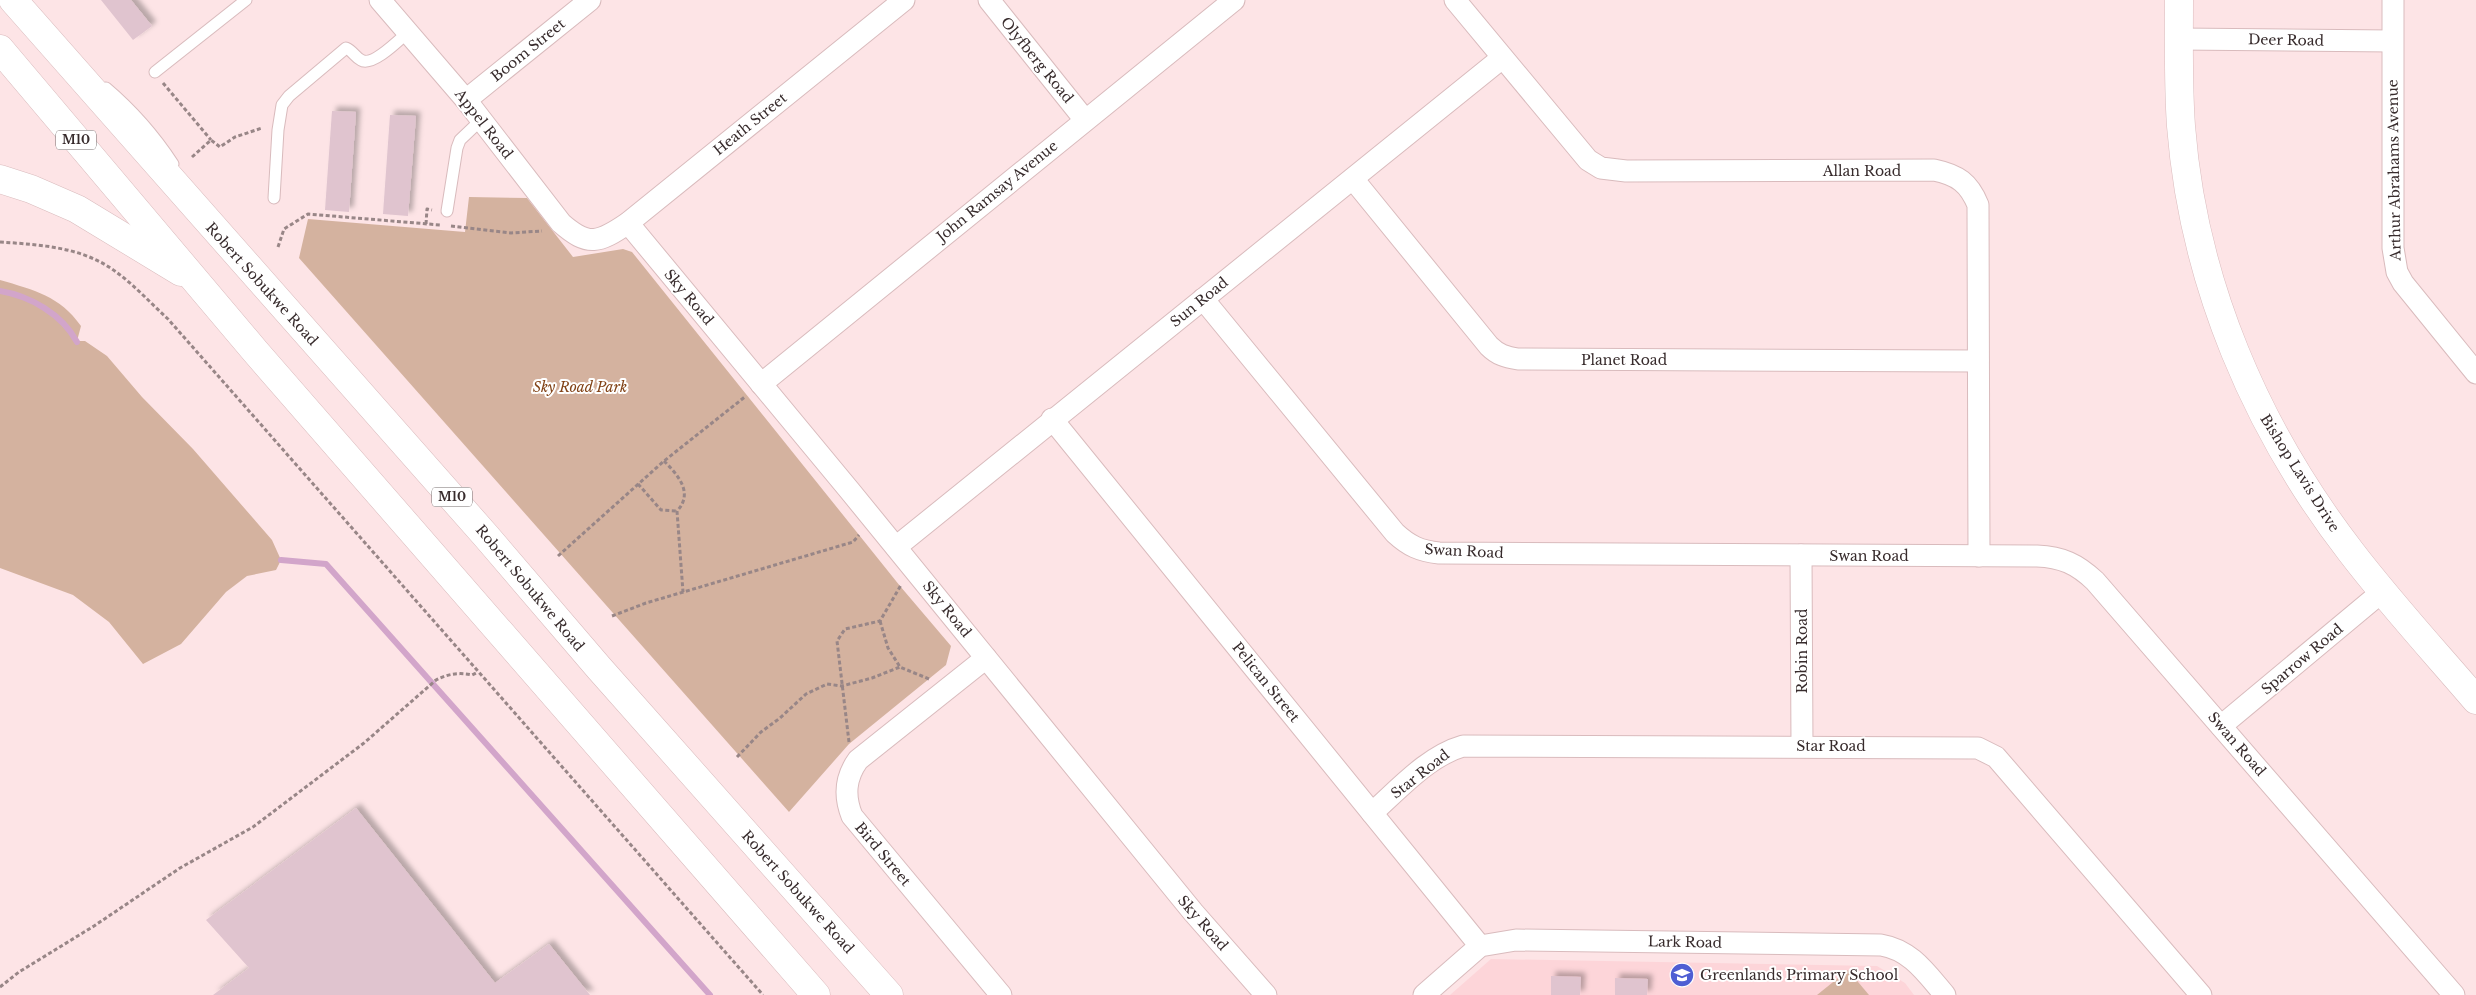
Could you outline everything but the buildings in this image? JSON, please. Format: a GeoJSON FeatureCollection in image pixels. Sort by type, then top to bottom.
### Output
{"type":"FeatureCollection","features":[{"type":"Feature","properties":{"kind":"main road","name":"Robert Sobukwe Road"},"geometry":{"type":"LineString","coordinates":[[13,0],[202,217],[480,529],[599,668],[889,995]]}},
{"type":"Feature","properties":{"kind":"main road","name":"Bishop Lavis Drive"},"geometry":{"type":"LineString","coordinates":[[2179,0],[2181,128],[2194,215],[2206,268],[2233,349],[2278,443],[2329,521],[2382,591],[2476,700]]}},
{"type":"Feature","properties":{"kind":"main road","name":"M10"},"geometry":{"type":"LineString","coordinates":[[0,49],[193,279],[816,995]]}},
{"type":"Feature","properties":{"kind":"main road"},"geometry":{"type":"LineString","coordinates":[[0,179],[31,188],[77,209],[193,279]]}},
{"type":"Feature","properties":{"kind":"street","name":"Appel Road"},"geometry":{"type":"LineString","coordinates":[[380,0],[466,100],[561,223],[580,238],[592,239]]}},
{"type":"Feature","properties":{"kind":"street","name":"Boom Street"},"geometry":{"type":"LineString","coordinates":[[466,100],[590,0]]}},
{"type":"Feature","properties":{"kind":"street","name":"Heath Street"},"geometry":{"type":"LineString","coordinates":[[592,239],[612,234],[628,223],[904,0]]}},
{"type":"Feature","properties":{"kind":"street","name":"Olyfberg Road"},"geometry":{"type":"LineString","coordinates":[[988,0],[1085,120]]}},
{"type":"Feature","properties":{"kind":"street","name":"John Ramsay Avenue"},"geometry":{"type":"LineString","coordinates":[[756,388],[1234,0]]}},
{"type":"Feature","properties":{"kind":"street","name":"Allan Road"},"geometry":{"type":"LineString","coordinates":[[1455,0],[1588,160],[1601,168],[1626,171],[1934,170],[1959,177],[1968,185],[1978,206],[1979,556]]}},
{"type":"Feature","properties":{"kind":"street","name":"Arthur Abrahams Avenue"},"geometry":{"type":"LineString","coordinates":[[2393,0],[2393,248],[2397,272],[2412,297],[2476,373]]}},
{"type":"Feature","properties":{"kind":"street","name":"Deer Road"},"geometry":{"type":"LineString","coordinates":[[2179,39],[2392,41]]}},
{"type":"Feature","properties":{"kind":"street","name":"Sun Road"},"geometry":{"type":"LineString","coordinates":[[896,547],[1052,419],[1502,58]]}},
{"type":"Feature","properties":{"kind":"street","name":"Planet Road"},"geometry":{"type":"LineString","coordinates":[[1353,179],[1489,346],[1496,353],[1505,357],[1528,359],[1978,362]]}},
{"type":"Feature","properties":{"kind":"street","name":"Sky Road"},"geometry":{"type":"LineString","coordinates":[[628,223],[756,388],[874,520],[1187,904],[1266,995]]}},
{"type":"Feature","properties":{"kind":"street","name":"Swan Road"},"geometry":{"type":"LineString","coordinates":[[1202,299],[1389,527],[1412,547],[1438,553],[2051,556],[2072,562],[2081,568],[2221,726],[2454,995]]}},
{"type":"Feature","properties":{"kind":"street","name":"Pelican Street"},"geometry":{"type":"LineString","coordinates":[[1052,419],[1480,946]]}},
{"type":"Feature","properties":{"kind":"street","name":"Robin Road"},"geometry":{"type":"LineString","coordinates":[[1801,555],[1802,746]]}},
{"type":"Feature","properties":{"kind":"street","name":"Sparrow Road"},"geometry":{"type":"LineString","coordinates":[[2221,726],[2382,591]]}},
{"type":"Feature","properties":{"kind":"street","name":"Bird Street"},"geometry":{"type":"LineString","coordinates":[[986,658],[858,760],[848,776],[846,796],[852,816],[1001,995]]}},
{"type":"Feature","properties":{"kind":"street","name":"Star Road"},"geometry":{"type":"LineString","coordinates":[[1372,813],[1436,758],[1449,750],[1463,746],[1968,746],[1988,752],[2003,765],[2201,995]]}},
{"type":"Feature","properties":{"kind":"street","name":"Lark Road"},"geometry":{"type":"LineString","coordinates":[[1480,946],[1516,940],[1881,945],[1903,951],[1912,957],[1944,995]]}},
{"type":"Feature","properties":{"kind":"street"},"geometry":{"type":"LineString","coordinates":[[1424,995],[1480,946]]}},
{"type":"Feature","properties":{"kind":"lane"},"geometry":{"type":"LineString","coordinates":[[155,72],[246,0]]}},
{"type":"Feature","properties":{"kind":"lane"},"geometry":{"type":"LineString","coordinates":[[274,198],[278,130],[285,101],[346,48],[352,50],[361,60],[367,62],[375,59],[407,33]]}},
{"type":"Feature","properties":{"kind":"lane"},"geometry":{"type":"LineString","coordinates":[[447,211],[456,148],[460,140],[481,120]]}},
{"type":"Feature","properties":{"kind":"path"},"geometry":{"type":"LineString","coordinates":[[174,96],[211,140],[220,147],[236,137],[263,128],[278,130]]}},
{"type":"Feature","properties":{"kind":"path"},"geometry":{"type":"LineString","coordinates":[[192,157],[211,140]]}},
{"type":"Feature","properties":{"kind":"path"},"geometry":{"type":"LineString","coordinates":[[278,247],[284,229],[308,214],[511,233],[545,230],[561,223]]}},
{"type":"Feature","properties":{"kind":"path"},"geometry":{"type":"LineString","coordinates":[[0,242],[40,244],[94,259],[123,278],[168,319],[763,995]]}},
{"type":"Feature","properties":{"kind":"path"},"geometry":{"type":"LineString","coordinates":[[558,556],[664,461],[756,388]]}},
{"type":"Feature","properties":{"kind":"path"},"geometry":{"type":"LineString","coordinates":[[638,484],[661,510],[677,511],[684,504],[685,488],[677,474],[664,461]]}},
{"type":"Feature","properties":{"kind":"path"},"geometry":{"type":"LineString","coordinates":[[677,511],[683,592]]}},
{"type":"Feature","properties":{"kind":"path"},"geometry":{"type":"LineString","coordinates":[[612,616],[683,592],[853,542],[874,520]]}},
{"type":"Feature","properties":{"kind":"path"},"geometry":{"type":"LineString","coordinates":[[914,569],[900,586],[880,621],[888,648],[900,668],[933,680],[945,692]]}},
{"type":"Feature","properties":{"kind":"path"},"geometry":{"type":"LineString","coordinates":[[858,760],[850,749],[837,641],[846,629],[880,621]]}},
{"type":"Feature","properties":{"kind":"path"},"geometry":{"type":"LineString","coordinates":[[737,757],[761,732],[780,718],[806,694],[827,684],[842,686],[900,668]]}},
{"type":"Feature","properties":{"kind":"path"},"geometry":{"type":"LineString","coordinates":[[0,987],[19,972],[94,926],[180,868],[254,827],[364,744],[436,680],[444,676],[462,673],[472,675],[478,672]]}},
{"type":"Feature","properties":{"kind":"shaded area","name":"Greenlands Primary School"},"geometry":{"type":"Polygon","coordinates":[[[1491,959],[1877,966],[1905,983],[1914,995],[1450,995],[1491,959]]]}},
{"type":"Feature","properties":{"kind":"green space","name":"Sky Road Park"},"geometry":{"type":"Polygon","coordinates":[[[469,197],[527,198],[573,257],[623,249],[632,252],[900,586],[951,646],[946,665],[849,744],[789,812],[299,258],[308,219],[465,232],[469,197]]]}},
{"type":"Feature","properties":{"kind":"green space"},"geometry":{"type":"Polygon","coordinates":[[[0,280],[35,291],[55,301],[73,316],[81,326],[77,341],[85,341],[107,356],[142,397],[193,449],[272,540],[281,560],[276,570],[247,576],[226,592],[181,644],[143,664],[109,622],[73,595],[0,568],[0,280]]]}},
{"type":"Feature","properties":{"kind":"green space"},"geometry":{"type":"Polygon","coordinates":[[[1848,970],[1869,995],[1817,995],[1848,970]]]}},
{"type":"Feature","properties":{"kind":"waterway"},"geometry":{"type":"LineString","coordinates":[[0,291],[23,297],[44,308],[63,323],[77,342]]}},
{"type":"Feature","properties":{"kind":"waterway"},"geometry":{"type":"LineString","coordinates":[[281,560],[326,564],[710,995]]}},
{"type":"Feature","properties":{"kind":"place","name":"Greenlands Primary School"},"geometry":{"type":"Point","coordinates":[1682,975]}}]}
